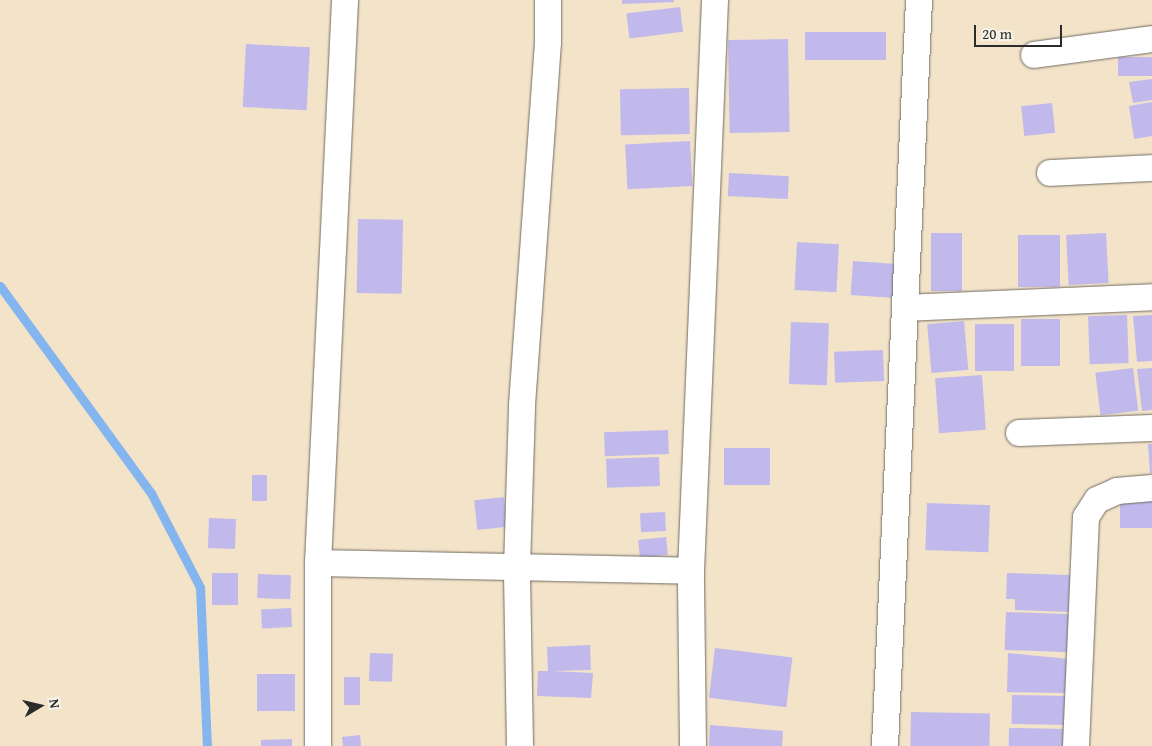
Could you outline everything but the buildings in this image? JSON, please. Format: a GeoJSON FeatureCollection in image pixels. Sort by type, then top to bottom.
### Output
{"type":"FeatureCollection","features":[{"type":"Feature","properties":{"kind":"street"},"geometry":{"type":"LineString","coordinates":[[318,746],[318,563],[346,0]]}},
{"type":"Feature","properties":{"kind":"street"},"geometry":{"type":"LineString","coordinates":[[520,746],[517,567],[522,405],[548,42],[548,0]]}},
{"type":"Feature","properties":{"kind":"street"},"geometry":{"type":"LineString","coordinates":[[693,746],[691,571],[714,0]]}},
{"type":"Feature","properties":{"kind":"street"},"geometry":{"type":"LineString","coordinates":[[885,746],[920,0]]}},
{"type":"Feature","properties":{"kind":"street"},"geometry":{"type":"LineString","coordinates":[[1034,55],[1152,39]]}},
{"type":"Feature","properties":{"kind":"street"},"geometry":{"type":"LineString","coordinates":[[1050,172],[1152,168]]}},
{"type":"Feature","properties":{"kind":"street"},"geometry":{"type":"LineString","coordinates":[[905,308],[1152,297]]}},
{"type":"Feature","properties":{"kind":"street"},"geometry":{"type":"LineString","coordinates":[[1018,433],[1152,428]]}},
{"type":"Feature","properties":{"kind":"street"},"geometry":{"type":"LineString","coordinates":[[1076,746],[1086,517],[1096,500],[1117,491],[1152,488]]}},
{"type":"Feature","properties":{"kind":"street"},"geometry":{"type":"LineString","coordinates":[[318,563],[691,571]]}},
{"type":"Feature","properties":{"kind":"waterway"},"geometry":{"type":"LineString","coordinates":[[0,286],[151,493],[200,587],[207,746]]}}]}
